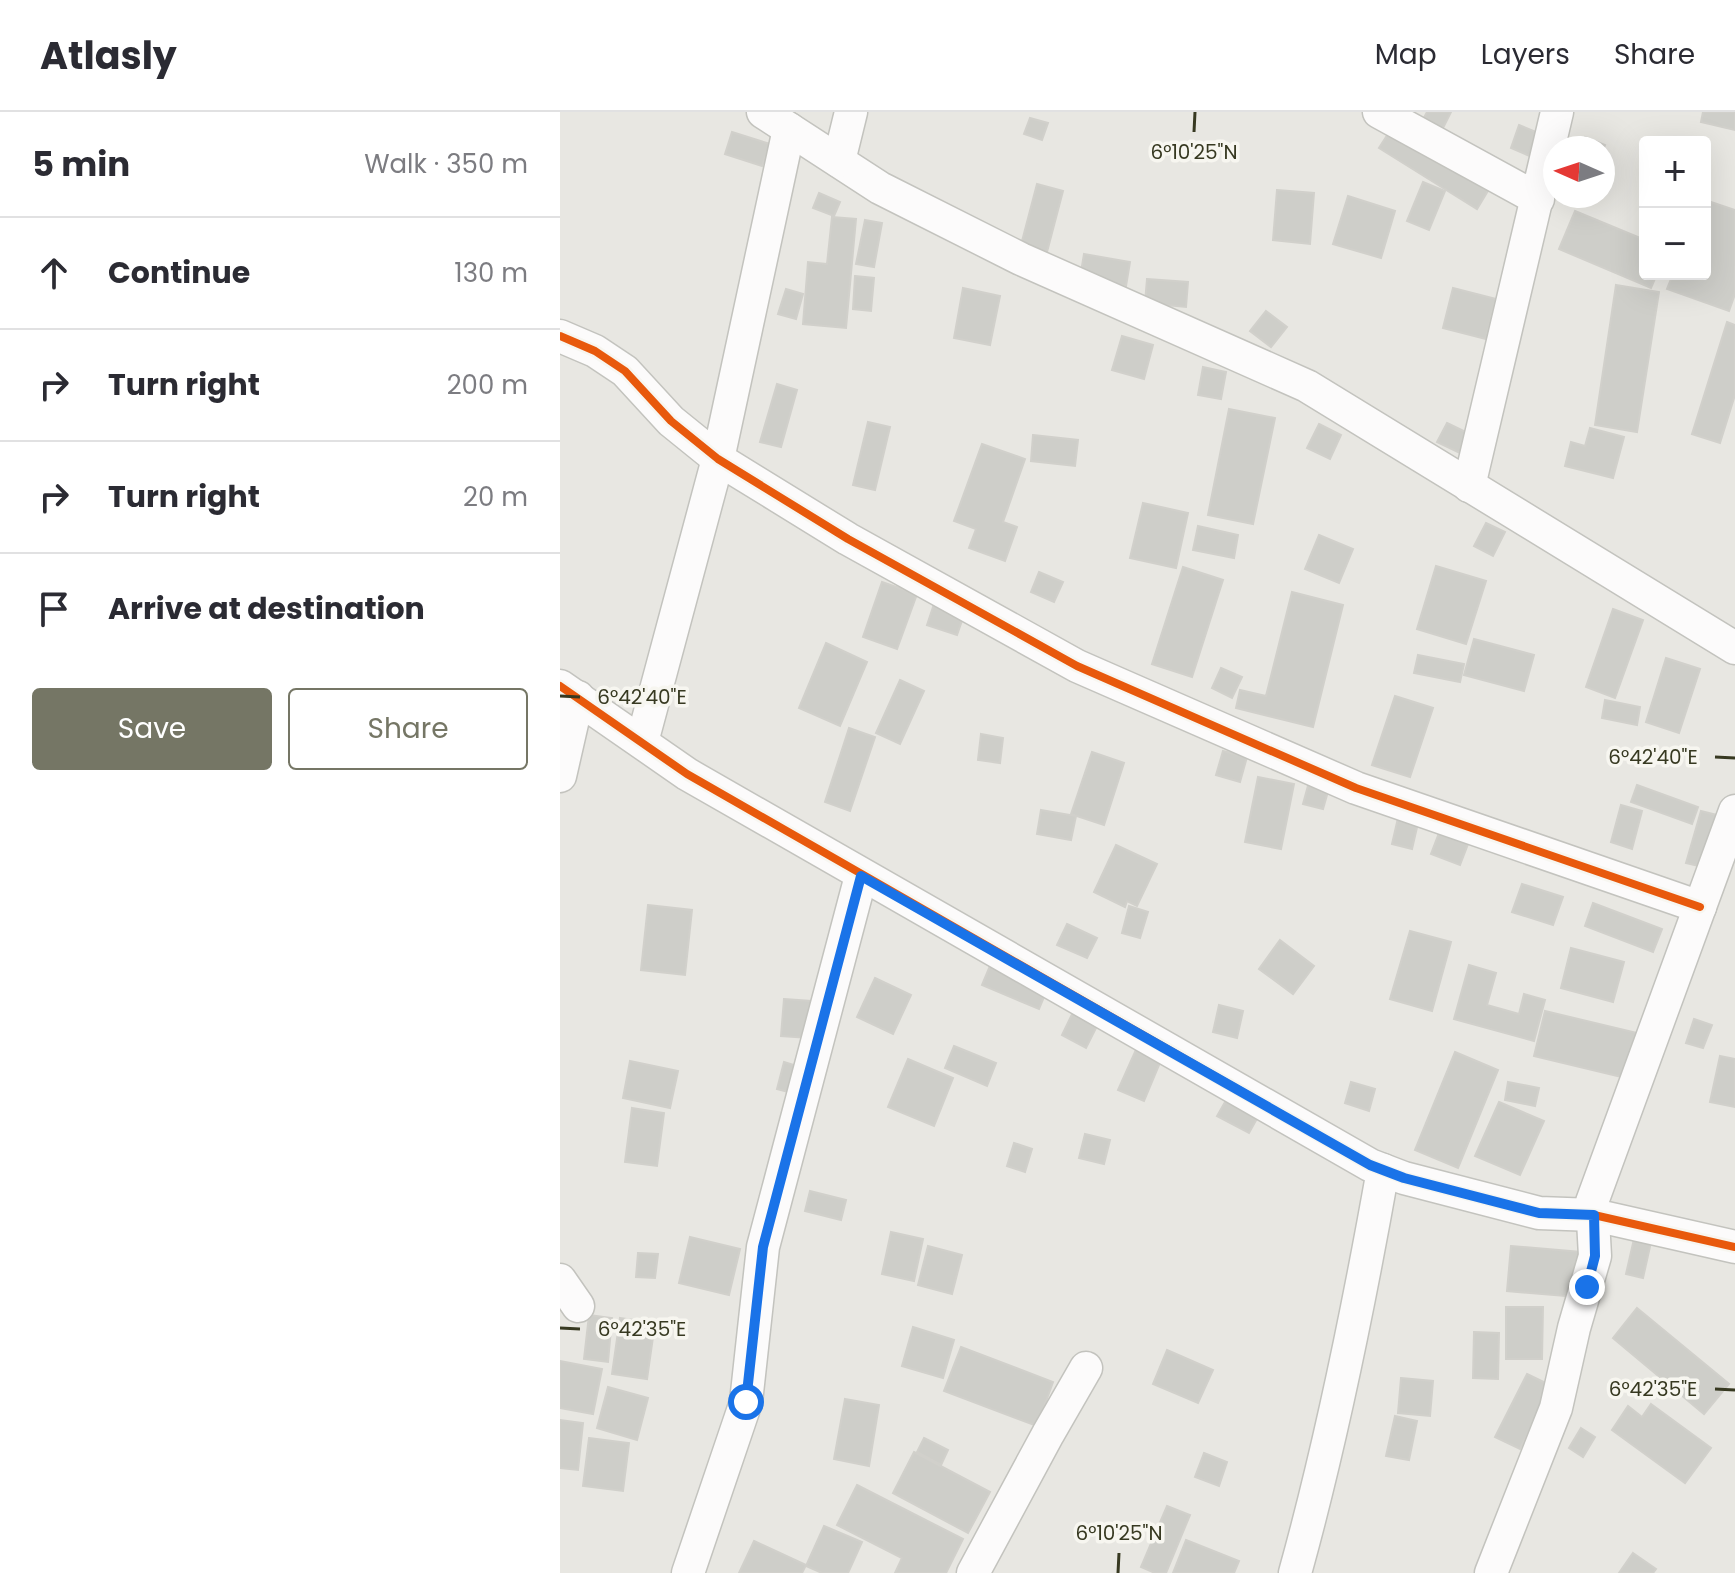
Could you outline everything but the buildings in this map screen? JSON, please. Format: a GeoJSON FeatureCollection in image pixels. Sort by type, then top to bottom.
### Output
{"type":"FeatureCollection","features":[{"type":"Feature","properties":{"kind":"street"},"geometry":{"type":"LineString","coordinates":[[839,161],[851,112]]}},
{"type":"Feature","properties":{"kind":"street"},"geometry":{"type":"LineString","coordinates":[[1379,112],[1538,199]]}},
{"type":"Feature","properties":{"kind":"street"},"geometry":{"type":"LineString","coordinates":[[1469,486],[1557,112]]}},
{"type":"Feature","properties":{"kind":"street"},"geometry":{"type":"LineString","coordinates":[[642,742],[718,459],[776,120],[880,188],[1021,259],[1307,386],[1735,648]]}},
{"type":"Feature","properties":{"kind":"street"},"geometry":{"type":"LineString","coordinates":[[560,336],[595,351],[625,371],[671,421],[718,459],[848,539],[1077,666],[1356,788],[1700,907]]}},
{"type":"Feature","properties":{"kind":"street"},"geometry":{"type":"LineString","coordinates":[[560,776],[569,692],[687,774],[1370,1165],[1404,1178],[1539,1213],[1594,1215],[1735,1247]]}},
{"type":"Feature","properties":{"kind":"street"},"geometry":{"type":"LineString","coordinates":[[1491,1573],[1556,1408],[1574,1328],[1595,1256],[1592,1202],[1735,811]]}},
{"type":"Feature","properties":{"kind":"street"},"geometry":{"type":"LineString","coordinates":[[688,1573],[746,1402],[763,1247],[861,876]]}},
{"type":"Feature","properties":{"kind":"street"},"geometry":{"type":"LineString","coordinates":[[1295,1573],[1320,1484],[1354,1332],[1383,1170]]}},
{"type":"Feature","properties":{"kind":"street"},"geometry":{"type":"LineString","coordinates":[[973,1573],[1086,1368]]}},
{"type":"Feature","properties":{"kind":"cycle path"},"geometry":{"type":"LineString","coordinates":[[560,336],[595,351],[625,371],[671,421],[718,459],[848,539],[1077,666],[1356,788],[1700,907]]}},
{"type":"Feature","properties":{"kind":"cycle path"},"geometry":{"type":"LineString","coordinates":[[560,686],[687,774],[1370,1165],[1404,1178],[1539,1213],[1594,1215],[1735,1247]]}},
{"type":"Feature","properties":{"kind":"route"},"geometry":{"type":"LineString","coordinates":[[746,1402],[763,1247],[861,876],[1370,1165],[1404,1178],[1539,1213],[1594,1215],[1595,1256],[1587,1287]]}}]}
